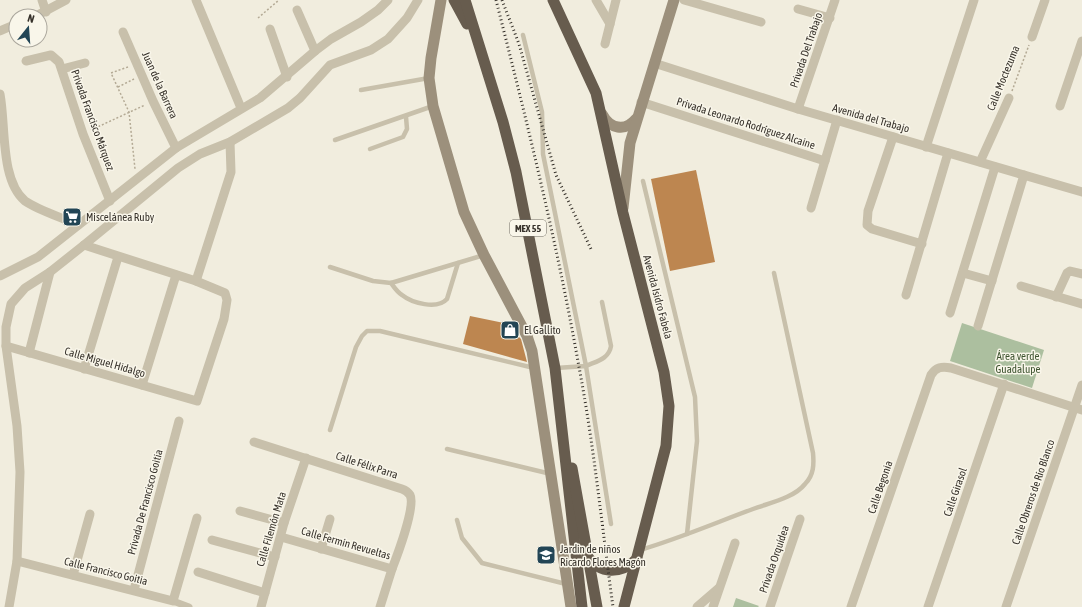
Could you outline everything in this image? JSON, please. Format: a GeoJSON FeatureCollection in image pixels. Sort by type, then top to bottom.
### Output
{"type":"FeatureCollection","features":[{"type":"Feature","properties":{"kind":"highway"},"geometry":{"type":"LineString","coordinates":[[454,0],[476,40]]}},
{"type":"Feature","properties":{"kind":"highway","name":"MEX 55"},"geometry":{"type":"LineString","coordinates":[[465,0],[476,40],[503,122],[516,172],[555,368],[562,420],[566,478],[582,607]]}},
{"type":"Feature","properties":{"kind":"highway","name":"Avenida Isidro Fabela"},"geometry":{"type":"LineString","coordinates":[[553,0],[592,83],[602,114],[623,213],[664,372],[669,406],[666,446],[624,607]]}},
{"type":"Feature","properties":{"kind":"highway"},"geometry":{"type":"LineString","coordinates":[[562,420],[569,451],[586,556],[597,607]]}},
{"type":"Feature","properties":{"kind":"highway"},"geometry":{"type":"LineString","coordinates":[[586,556],[595,566],[613,570],[625,568],[638,554]]}},
{"type":"Feature","properties":{"kind":"main road"},"geometry":{"type":"LineString","coordinates":[[441,0],[431,58],[430,78],[433,106],[464,212],[484,255],[527,336],[534,368],[571,607]]}},
{"type":"Feature","properties":{"kind":"main road"},"geometry":{"type":"LineString","coordinates":[[623,213],[627,162],[636,119],[674,0]]}},
{"type":"Feature","properties":{"kind":"main road"},"geometry":{"type":"LineString","coordinates":[[602,114],[608,123],[615,127],[625,127],[636,119]]}},
{"type":"Feature","properties":{"kind":"street"},"geometry":{"type":"LineString","coordinates":[[48,11],[66,0]]}},
{"type":"Feature","properties":{"kind":"street"},"geometry":{"type":"LineString","coordinates":[[196,0],[241,108]]}},
{"type":"Feature","properties":{"kind":"street"},"geometry":{"type":"LineString","coordinates":[[0,276],[38,257],[176,148],[260,98],[287,77],[315,51],[367,18],[388,0]]}},
{"type":"Feature","properties":{"kind":"street"},"geometry":{"type":"LineString","coordinates":[[9,607],[17,561],[20,472],[19,448],[6,346],[6,327],[11,304],[25,288],[50,272],[178,168],[200,154],[230,142],[288,108],[300,98],[330,65],[371,50],[388,39],[407,18],[418,0]]}},
{"type":"Feature","properties":{"kind":"street"},"geometry":{"type":"LineString","coordinates":[[596,0],[610,24]]}},
{"type":"Feature","properties":{"kind":"street"},"geometry":{"type":"LineString","coordinates":[[605,44],[616,0]]}},
{"type":"Feature","properties":{"kind":"street"},"geometry":{"type":"LineString","coordinates":[[684,0],[761,22]]}},
{"type":"Feature","properties":{"kind":"street","name":"Privada Del Trabajo"},"geometry":{"type":"LineString","coordinates":[[798,109],[835,0]]}},
{"type":"Feature","properties":{"kind":"street"},"geometry":{"type":"LineString","coordinates":[[926,146],[974,0]]}},
{"type":"Feature","properties":{"kind":"street","name":"Calle Moctezuma"},"geometry":{"type":"LineString","coordinates":[[1032,37],[1045,0]]}},
{"type":"Feature","properties":{"kind":"street"},"geometry":{"type":"LineString","coordinates":[[297,10],[315,51]]}},
{"type":"Feature","properties":{"kind":"street"},"geometry":{"type":"LineString","coordinates":[[798,10],[830,18]]}},
{"type":"Feature","properties":{"kind":"street"},"geometry":{"type":"LineString","coordinates":[[270,29],[287,77]]}},
{"type":"Feature","properties":{"kind":"street","name":"Juan de la Barrera"},"geometry":{"type":"LineString","coordinates":[[123,32],[143,74],[153,101],[176,148]]}},
{"type":"Feature","properties":{"kind":"street"},"geometry":{"type":"LineString","coordinates":[[1060,106],[1082,41]]}},
{"type":"Feature","properties":{"kind":"street","name":"Privada Francisco Márquez"},"geometry":{"type":"LineString","coordinates":[[26,61],[46,55],[56,57],[62,69],[83,134],[110,201]]}},
{"type":"Feature","properties":{"kind":"street"},"geometry":{"type":"LineString","coordinates":[[62,69],[84,63]]}},
{"type":"Feature","properties":{"kind":"street","name":"Avenida del Trabajo"},"geometry":{"type":"LineString","coordinates":[[654,63],[798,109],[1082,192]]}},
{"type":"Feature","properties":{"kind":"street"},"geometry":{"type":"LineString","coordinates":[[0,94],[2,152],[10,185],[25,201],[78,225]]}},
{"type":"Feature","properties":{"kind":"street","name":"Calle Moctezuma"},"geometry":{"type":"LineString","coordinates":[[980,162],[1009,98]]}},
{"type":"Feature","properties":{"kind":"street","name":"Privada Leonardo Rodríguez Alcaine"},"geometry":{"type":"LineString","coordinates":[[642,102],[825,161],[837,120]]}},
{"type":"Feature","properties":{"kind":"street"},"geometry":{"type":"LineString","coordinates":[[893,137],[868,211],[867,225],[872,229],[922,244]]}},
{"type":"Feature","properties":{"kind":"street"},"geometry":{"type":"LineString","coordinates":[[84,245],[196,281],[231,172],[230,142]]}},
{"type":"Feature","properties":{"kind":"street"},"geometry":{"type":"LineString","coordinates":[[906,295],[948,153]]}},
{"type":"Feature","properties":{"kind":"street"},"geometry":{"type":"LineString","coordinates":[[811,208],[825,161]]}},
{"type":"Feature","properties":{"kind":"street"},"geometry":{"type":"LineString","coordinates":[[950,313],[995,167]]}},
{"type":"Feature","properties":{"kind":"street"},"geometry":{"type":"LineString","coordinates":[[978,326],[1024,175]]}},
{"type":"Feature","properties":{"kind":"street"},"geometry":{"type":"LineString","coordinates":[[84,369],[118,257]]}},
{"type":"Feature","properties":{"kind":"street"},"geometry":{"type":"LineString","coordinates":[[1056,297],[1067,273],[1070,271],[1082,274]]}},
{"type":"Feature","properties":{"kind":"street"},"geometry":{"type":"LineString","coordinates":[[29,353],[50,272]]}},
{"type":"Feature","properties":{"kind":"street"},"geometry":{"type":"LineString","coordinates":[[963,272],[992,281]]}},
{"type":"Feature","properties":{"kind":"street"},"geometry":{"type":"LineString","coordinates":[[142,385],[176,275]]}},
{"type":"Feature","properties":{"kind":"street","name":"Calle Miguel Hidalgo"},"geometry":{"type":"LineString","coordinates":[[6,346],[197,401],[224,319],[227,300],[225,294],[219,290],[196,281]]}},
{"type":"Feature","properties":{"kind":"street"},"geometry":{"type":"LineString","coordinates":[[1021,286],[1082,304]]}},
{"type":"Feature","properties":{"kind":"street","name":"Calle Begonia"},"geometry":{"type":"LineString","coordinates":[[851,607],[931,375],[939,367],[946,367],[1004,384]]}},
{"type":"Feature","properties":{"kind":"street"},"geometry":{"type":"LineString","coordinates":[[1004,384],[1078,409]]}},
{"type":"Feature","properties":{"kind":"street","name":"Calle Girasol"},"geometry":{"type":"LineString","coordinates":[[928,607],[1004,384]]}},
{"type":"Feature","properties":{"kind":"street","name":"Calle Obreros de Río Blanco"},"geometry":{"type":"LineString","coordinates":[[1006,607],[1078,409],[1082,385]]}},
{"type":"Feature","properties":{"kind":"street","name":"Privada De Francisco Goitia"},"geometry":{"type":"LineString","coordinates":[[134,590],[180,421]]}},
{"type":"Feature","properties":{"kind":"street","name":"Calle Félix Parra"},"geometry":{"type":"LineString","coordinates":[[254,442],[402,489],[410,495],[410,509],[396,557]]}},
{"type":"Feature","properties":{"kind":"street","name":"Calle Filemón Mata"},"geometry":{"type":"LineString","coordinates":[[261,607],[284,523],[306,458]]}},
{"type":"Feature","properties":{"kind":"street"},"geometry":{"type":"LineString","coordinates":[[240,511],[284,523]]}},
{"type":"Feature","properties":{"kind":"street"},"geometry":{"type":"LineString","coordinates":[[73,575],[90,514]]}},
{"type":"Feature","properties":{"kind":"street"},"geometry":{"type":"LineString","coordinates":[[174,602],[197,518]]}},
{"type":"Feature","properties":{"kind":"street"},"geometry":{"type":"LineString","coordinates":[[321,549],[330,518]]}},
{"type":"Feature","properties":{"kind":"street","name":"Privada Orquídea"},"geometry":{"type":"LineString","coordinates":[[770,607],[800,519]]}},
{"type":"Feature","properties":{"kind":"street","name":"Calle Fermín Revueltas"},"geometry":{"type":"LineString","coordinates":[[280,537],[392,569],[396,557]]}},
{"type":"Feature","properties":{"kind":"street"},"geometry":{"type":"LineString","coordinates":[[212,540],[275,558]]}},
{"type":"Feature","properties":{"kind":"street"},"geometry":{"type":"LineString","coordinates":[[713,607],[735,543]]}},
{"type":"Feature","properties":{"kind":"street","name":"Calle Francisco Goitia"},"geometry":{"type":"LineString","coordinates":[[17,561],[134,590],[188,607]]}},
{"type":"Feature","properties":{"kind":"street"},"geometry":{"type":"LineString","coordinates":[[380,607],[392,569]]}},
{"type":"Feature","properties":{"kind":"street"},"geometry":{"type":"LineString","coordinates":[[198,572],[265,593]]}},
{"type":"Feature","properties":{"kind":"street"},"geometry":{"type":"LineString","coordinates":[[697,607],[720,588]]}},
{"type":"Feature","properties":{"kind":"lane"},"geometry":{"type":"LineString","coordinates":[[523,35],[542,112],[543,154],[586,366],[611,524]]}},
{"type":"Feature","properties":{"kind":"lane"},"geometry":{"type":"LineString","coordinates":[[361,90],[430,78]]}},
{"type":"Feature","properties":{"kind":"lane"},"geometry":{"type":"LineString","coordinates":[[334,140],[406,117],[433,106]]}},
{"type":"Feature","properties":{"kind":"lane"},"geometry":{"type":"LineString","coordinates":[[370,149],[403,137],[408,129],[406,117]]}},
{"type":"Feature","properties":{"kind":"lane"},"geometry":{"type":"LineString","coordinates":[[643,181],[696,397],[697,441],[687,534]]}},
{"type":"Feature","properties":{"kind":"lane"},"geometry":{"type":"LineString","coordinates":[[330,267],[373,281],[391,283],[484,255]]}},
{"type":"Feature","properties":{"kind":"lane"},"geometry":{"type":"LineString","coordinates":[[391,283],[403,296],[418,302],[437,305],[444,303],[447,299],[458,263]]}},
{"type":"Feature","properties":{"kind":"lane"},"geometry":{"type":"LineString","coordinates":[[638,554],[788,496],[805,485],[811,476],[814,465],[814,452],[774,273]]}},
{"type":"Feature","properties":{"kind":"lane"},"geometry":{"type":"LineString","coordinates":[[555,368],[586,366],[607,357],[611,346],[602,302]]}},
{"type":"Feature","properties":{"kind":"lane"},"geometry":{"type":"LineString","coordinates":[[330,430],[356,347],[362,336],[367,331],[380,331],[534,368]]}},
{"type":"Feature","properties":{"kind":"lane"},"geometry":{"type":"LineString","coordinates":[[447,449],[551,474]]}},
{"type":"Feature","properties":{"kind":"lane"},"geometry":{"type":"LineString","coordinates":[[457,520],[462,538],[482,563],[568,584]]}},
{"type":"Feature","properties":{"kind":"path"},"geometry":{"type":"LineString","coordinates":[[258,18],[279,0]]}},
{"type":"Feature","properties":{"kind":"path","name":"Calle Moctezuma"},"geometry":{"type":"LineString","coordinates":[[1009,98],[1032,37]]}},
{"type":"Feature","properties":{"kind":"path"},"geometry":{"type":"LineString","coordinates":[[137,63],[111,73],[129,112],[133,166],[139,178]]}},
{"type":"Feature","properties":{"kind":"path"},"geometry":{"type":"LineString","coordinates":[[118,87],[143,74]]}},
{"type":"Feature","properties":{"kind":"path"},"geometry":{"type":"LineString","coordinates":[[83,134],[153,101]]}},
{"type":"Feature","properties":{"kind":"green space","name":"Área verde Guadalupe"},"geometry":{"type":"Polygon","coordinates":[[[962,323],[1044,350],[1032,388],[950,361],[962,323]]]}},
{"type":"Feature","properties":{"kind":"green space"},"geometry":{"type":"Polygon","coordinates":[[[736,598],[759,606],[733,607],[736,598]]]}},
{"type":"Feature","properties":{"kind":"building"},"geometry":{"type":"Polygon","coordinates":[[[696,170],[715,262],[670,271],[651,179],[696,170]]]}},
{"type":"Feature","properties":{"kind":"building"},"geometry":{"type":"Polygon","coordinates":[[[470,316],[513,325],[512,334],[521,339],[527,362],[463,344],[470,316]]]}},
{"type":"Feature","properties":{"kind":"railway"},"geometry":{"type":"LineString","coordinates":[[496,0],[541,183],[561,274],[589,427],[613,607]]}},
{"type":"Feature","properties":{"kind":"railway"},"geometry":{"type":"LineString","coordinates":[[502,0],[519,44],[556,175],[591,249]]}},
{"type":"Feature","properties":{"kind":"place","name":"Miscelánea Ruby"},"geometry":{"type":"Point","coordinates":[72,217]}},
{"type":"Feature","properties":{"kind":"place","name":"El Gallito"},"geometry":{"type":"Point","coordinates":[510,330]}},
{"type":"Feature","properties":{"kind":"place","name":"Jardin de niños Ricardo Flores Magón"},"geometry":{"type":"Point","coordinates":[546,555]}}]}
